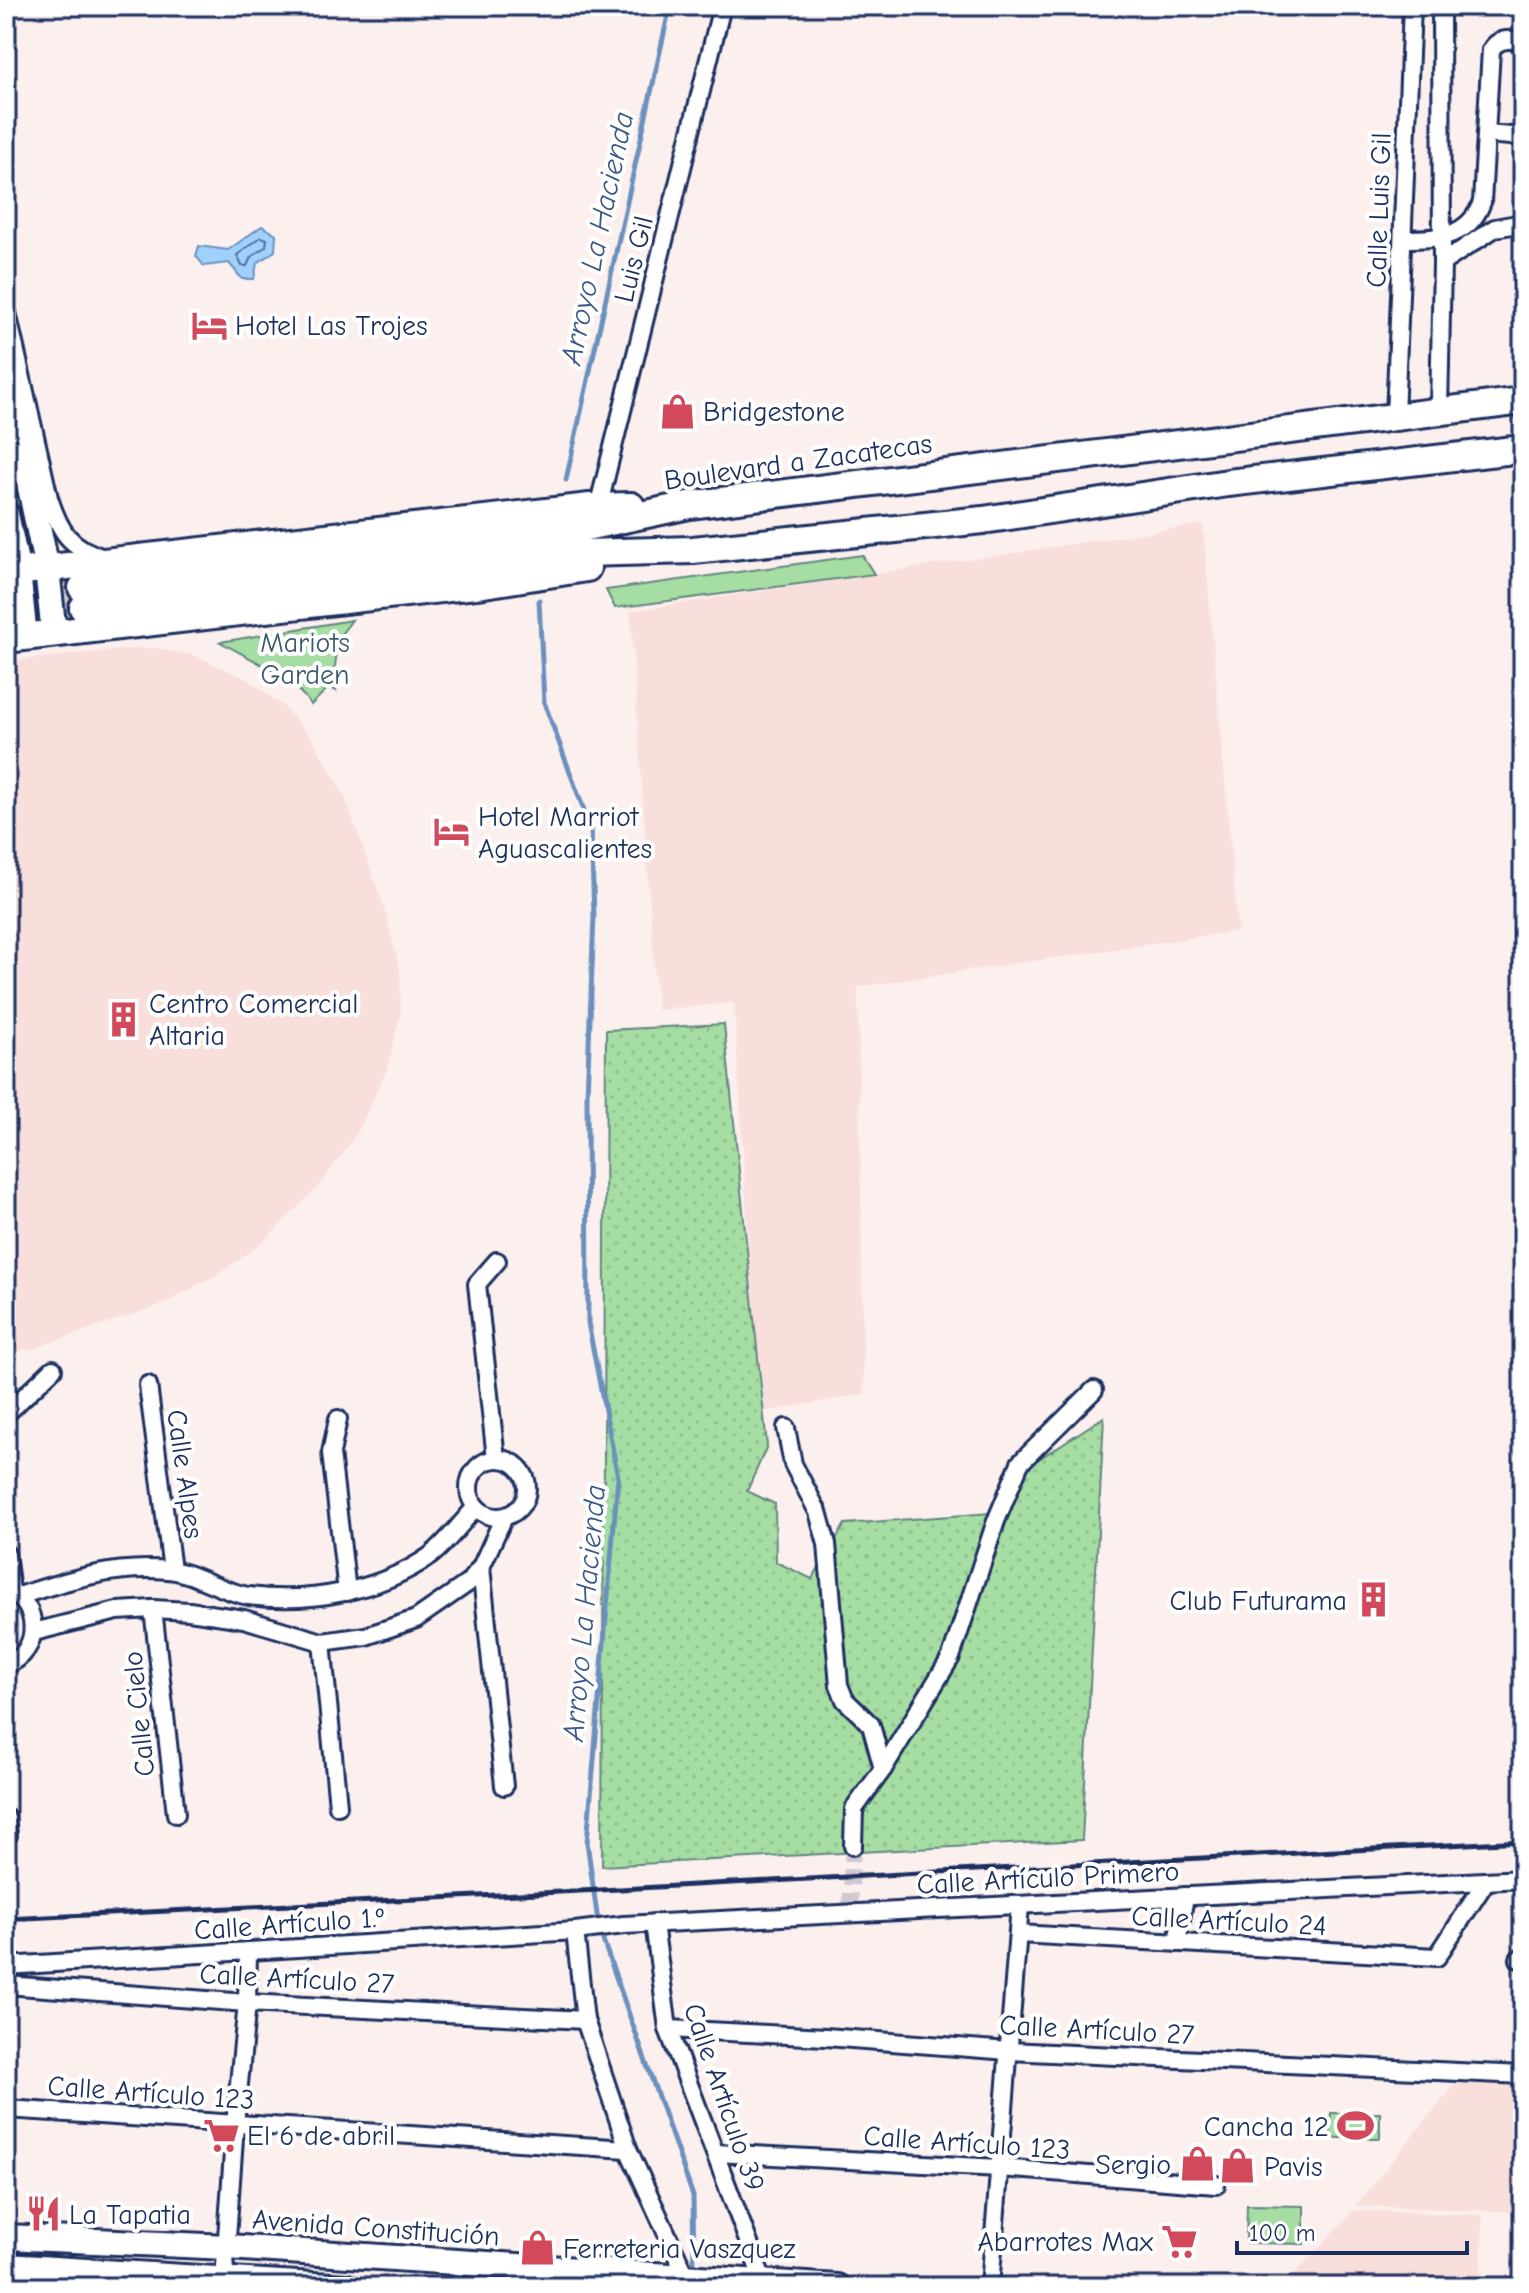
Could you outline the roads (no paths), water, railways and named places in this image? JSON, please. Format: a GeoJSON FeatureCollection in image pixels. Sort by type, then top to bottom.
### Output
{"type":"FeatureCollection","features":[{"type":"Feature","properties":{"kind":"main road"},"geometry":{"type":"LineString","coordinates":[[6,373],[47,569],[54,634]]}},
{"type":"Feature","properties":{"kind":"main road","name":"Boulevard a Zacatecas"},"geometry":{"type":"LineString","coordinates":[[1523,401],[596,516],[82,598],[443,564],[584,553],[693,550],[983,520],[1228,483],[1523,449]]}},
{"type":"Feature","properties":{"kind":"main road"},"geometry":{"type":"LineString","coordinates":[[24,452],[32,423]]}},
{"type":"Feature","properties":{"kind":"main road"},"geometry":{"type":"LineString","coordinates":[[6,514],[16,638],[484,584],[693,550]]}},
{"type":"Feature","properties":{"kind":"main road"},"geometry":{"type":"LineString","coordinates":[[12,573],[596,516]]}},
{"type":"Feature","properties":{"kind":"main road","name":"Avenida Constitución"},"geometry":{"type":"LineString","coordinates":[[6,2237],[228,2247],[837,2287]]}},
{"type":"Feature","properties":{"kind":"main road"},"geometry":{"type":"LineString","coordinates":[[6,2266],[347,2287]]}},
{"type":"Feature","properties":{"kind":"street","name":"Luis Gil"},"geometry":{"type":"LineString","coordinates":[[596,516],[722,6]]}},
{"type":"Feature","properties":{"kind":"street","name":"Calle Luis Gil"},"geometry":{"type":"LineString","coordinates":[[1395,416],[1412,6]]}},
{"type":"Feature","properties":{"kind":"street"},"geometry":{"type":"LineString","coordinates":[[1439,411],[1441,6]]}},
{"type":"Feature","properties":{"kind":"street"},"geometry":{"type":"LineString","coordinates":[[1404,239],[1442,239],[1476,218],[1482,202],[1491,50],[1495,43],[1502,40],[1523,40]]}},
{"type":"Feature","properties":{"kind":"street"},"geometry":{"type":"LineString","coordinates":[[1486,134],[1523,137]]}},
{"type":"Feature","properties":{"kind":"street"},"geometry":{"type":"LineString","coordinates":[[1442,263],[1495,228],[1523,223]]}},
{"type":"Feature","properties":{"kind":"street"},"geometry":{"type":"LineString","coordinates":[[6,308],[57,522],[78,548],[117,562]]}},
{"type":"Feature","properties":{"kind":"street"},"geometry":{"type":"LineString","coordinates":[[496,1459],[477,1284],[497,1261]]}},
{"type":"Feature","properties":{"kind":"street"},"geometry":{"type":"LineString","coordinates":[[6,1414],[53,1369]]}},
{"type":"Feature","properties":{"kind":"street","name":"Calle Alpes"},"geometry":{"type":"LineString","coordinates":[[148,1385],[172,1570]]}},
{"type":"Feature","properties":{"kind":"street"},"geometry":{"type":"LineString","coordinates":[[853,1846],[854,1809],[883,1769],[951,1657],[996,1521],[1020,1463],[1094,1390]]}},
{"type":"Feature","properties":{"kind":"street"},"geometry":{"type":"LineString","coordinates":[[338,1419],[331,1453],[347,1592]]}},
{"type":"Feature","properties":{"kind":"street"},"geometry":{"type":"LineString","coordinates":[[786,1428],[793,1464],[818,1512],[827,1544],[839,1685],[845,1700],[871,1725],[883,1769]]}},
{"type":"Feature","properties":{"kind":"street"},"geometry":{"type":"LineString","coordinates":[[496,1459],[514,1464],[521,1471],[527,1489],[520,1507],[504,1517],[493,1517],[476,1507],[469,1491],[473,1473],[479,1466],[496,1459]]}},
{"type":"Feature","properties":{"kind":"street"},"geometry":{"type":"LineString","coordinates":[[12,1592],[132,1568],[172,1570],[248,1596],[317,1596],[347,1592],[397,1577],[432,1554],[476,1507]]}},
{"type":"Feature","properties":{"kind":"street"},"geometry":{"type":"LineString","coordinates":[[34,1632],[117,1611],[153,1609],[244,1619],[322,1642],[366,1636],[416,1619],[468,1583],[481,1567],[504,1517]]}},
{"type":"Feature","properties":{"kind":"street"},"geometry":{"type":"LineString","coordinates":[[6,1554],[12,1592],[28,1606],[34,1632],[23,1655],[6,1665]]}},
{"type":"Feature","properties":{"kind":"street"},"geometry":{"type":"LineString","coordinates":[[481,1567],[504,1786]]}},
{"type":"Feature","properties":{"kind":"street"},"geometry":{"type":"LineString","coordinates":[[244,1619],[248,1596]]}},
{"type":"Feature","properties":{"kind":"street","name":"Calle Cielo"},"geometry":{"type":"LineString","coordinates":[[153,1609],[176,1814]]}},
{"type":"Feature","properties":{"kind":"street"},"geometry":{"type":"LineString","coordinates":[[322,1642],[338,1806]]}},
{"type":"Feature","properties":{"kind":"street","name":"Calle Artículo Primero"},"geometry":{"type":"LineString","coordinates":[[582,1930],[850,1912],[1523,1879]]}},
{"type":"Feature","properties":{"kind":"street","name":"Calle Artículo 24"},"geometry":{"type":"LineString","coordinates":[[1018,1934],[1437,1957],[1486,1881]]}},
{"type":"Feature","properties":{"kind":"street"},"geometry":{"type":"LineString","coordinates":[[1177,1943],[1185,1896]]}},
{"type":"Feature","properties":{"kind":"street"},"geometry":{"type":"LineString","coordinates":[[990,2287],[1020,1905]]}},
{"type":"Feature","properties":{"kind":"street","name":"Calle Artículo 39"},"geometry":{"type":"LineString","coordinates":[[654,1923],[668,2029],[764,2283]]}},
{"type":"Feature","properties":{"kind":"street"},"geometry":{"type":"LineString","coordinates":[[582,1930],[585,2020],[628,2149],[691,2278]]}},
{"type":"Feature","properties":{"kind":"street","name":"Calle Artículo 1.º"},"geometry":{"type":"LineString","coordinates":[[6,1966],[582,1930]]}},
{"type":"Feature","properties":{"kind":"street"},"geometry":{"type":"LineString","coordinates":[[224,2280],[247,2003],[248,1951]]}},
{"type":"Feature","properties":{"kind":"street","name":"Calle Artículo 27"},"geometry":{"type":"LineString","coordinates":[[6,1985],[247,2003],[585,2020]]}},
{"type":"Feature","properties":{"kind":"street","name":"Calle Artículo 27"},"geometry":{"type":"LineString","coordinates":[[668,2029],[1009,2051],[1523,2075]]}},
{"type":"Feature","properties":{"kind":"street","name":"Calle Artículo 123"},"geometry":{"type":"LineString","coordinates":[[6,2109],[628,2149]]}},
{"type":"Feature","properties":{"kind":"street","name":"Calle Artículo 123"},"geometry":{"type":"LineString","coordinates":[[716,2153],[1000,2168],[1216,2185]]}},
{"type":"Feature","properties":{"kind":"water"},"geometry":{"type":"Polygon","coordinates":[[[262,226],[276,234],[275,251],[257,263],[254,279],[242,279],[229,263],[204,266],[196,256],[199,246],[228,250],[262,226]]]}},
{"type":"Feature","properties":{"kind":"waterway","name":"Arroyo La Hacienda"},"geometry":{"type":"LineString","coordinates":[[566,480],[670,6]]}},
{"type":"Feature","properties":{"kind":"waterway","name":"Arroyo La Hacienda"},"geometry":{"type":"LineString","coordinates":[[539,600],[544,702],[591,829],[594,916],[587,1096],[588,1323],[618,1477],[587,1842],[599,1929],[693,2196],[694,2270]]}},
{"type":"Feature","properties":{"kind":"tunnel"},"geometry":{"type":"LineString","coordinates":[[6,597],[82,588]]}},
{"type":"Feature","properties":{"kind":"tunnel"},"geometry":{"type":"LineString","coordinates":[[6,616],[83,608]]}},
{"type":"Feature","properties":{"kind":"tunnel"},"geometry":{"type":"LineString","coordinates":[[850,1909],[853,1846]]}},
{"type":"Feature","properties":{"kind":"railway"},"geometry":{"type":"LineString","coordinates":[[6,1919],[1523,1841]]}},
{"type":"Feature","properties":{"kind":"place","name":"Hotel Las Trojes"},"geometry":{"type":"Point","coordinates":[209,325]}},
{"type":"Feature","properties":{"kind":"place","name":"Bridgestone"},"geometry":{"type":"Point","coordinates":[677,411]}},
{"type":"Feature","properties":{"kind":"place","name":"Hotel Marriot Aguascalientes"},"geometry":{"type":"Point","coordinates":[452,832]}},
{"type":"Feature","properties":{"kind":"place","name":"Centro Comercial Altaria"},"geometry":{"type":"Point","coordinates":[123,1019]}},
{"type":"Feature","properties":{"kind":"place","name":"Club Futurama"},"geometry":{"type":"Point","coordinates":[1373,1600]}},
{"type":"Feature","properties":{"kind":"place","name":"Cancha 12"},"geometry":{"type":"Point","coordinates":[1355,2126]}},
{"type":"Feature","properties":{"kind":"place","name":"El 6 de abril"},"geometry":{"type":"Point","coordinates":[221,2135]}},
{"type":"Feature","properties":{"kind":"place","name":"Sergio"},"geometry":{"type":"Point","coordinates":[1197,2164]}},
{"type":"Feature","properties":{"kind":"place","name":"Pavis"},"geometry":{"type":"Point","coordinates":[1238,2166]}},
{"type":"Feature","properties":{"kind":"place","name":"La Tapatia"},"geometry":{"type":"Point","coordinates":[43,2214]}},
{"type":"Feature","properties":{"kind":"place","name":"Abarrotes Max"},"geometry":{"type":"Point","coordinates":[1179,2241]}},
{"type":"Feature","properties":{"kind":"place","name":"Ferreteria Vaszquez"},"geometry":{"type":"Point","coordinates":[537,2248]}},
{"type":"Feature","properties":{"kind":"park label","name":"Mariots Garden"},"geometry":{"type":"Point","coordinates":[305,658]}}]}
